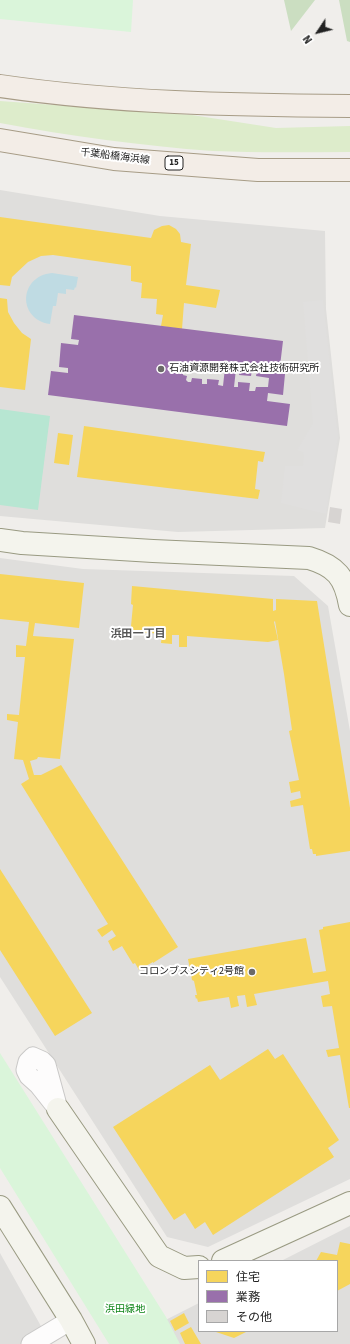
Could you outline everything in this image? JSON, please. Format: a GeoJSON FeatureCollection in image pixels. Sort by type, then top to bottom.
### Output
{"type":"FeatureCollection","features":[{"type":"Feature","properties":{"kind":"main road"},"geometry":{"type":"LineString","coordinates":[[0,86],[124,100],[239,105],[350,106]]}},
{"type":"Feature","properties":{"kind":"main road","name":"千葉船橋海浜線"},"geometry":{"type":"LineString","coordinates":[[0,140],[114,159],[258,170],[350,170]]}},
{"type":"Feature","properties":{"kind":"street"},"geometry":{"type":"LineString","coordinates":[[0,540],[22,543],[145,551],[309,558],[321,561],[333,568],[347,587],[350,604]]}},
{"type":"Feature","properties":{"kind":"street"},"geometry":{"type":"LineString","coordinates":[[58,1109],[159,1256],[184,1268],[198,1267]]}},
{"type":"Feature","properties":{"kind":"street"},"geometry":{"type":"LineString","coordinates":[[225,1260],[350,1203]]}},
{"type":"Feature","properties":{"kind":"street"},"geometry":{"type":"LineString","coordinates":[[0,1207],[71,1320],[84,1344]]}},
{"type":"Feature","properties":{"kind":"street"},"geometry":{"type":"LineString","coordinates":[[31,1344],[71,1320]]}},
{"type":"Feature","properties":{"kind":"shaded area"},"geometry":{"type":"Polygon","coordinates":[[[0,190],[160,216],[325,231],[326,309],[340,438],[325,528],[178,532],[0,516],[0,190]]]}},
{"type":"Feature","properties":{"kind":"shaded area"},"geometry":{"type":"Polygon","coordinates":[[[323,300],[338,437],[326,514],[281,503],[285,466],[303,466],[303,452],[297,450],[313,423],[303,302],[323,300]]]}},
{"type":"Feature","properties":{"kind":"shaded area"},"geometry":{"type":"Polygon","coordinates":[[[0,558],[83,569],[294,576],[328,606],[350,731],[350,1179],[208,1247],[167,1237],[0,977],[0,558]]]}},
{"type":"Feature","properties":{"kind":"shaded area"},"geometry":{"type":"Polygon","coordinates":[[[350,1226],[350,1344],[138,1344],[134,1336],[198,1304],[198,1332],[338,1332],[338,1260],[283,1260],[350,1226]]]}},
{"type":"Feature","properties":{"kind":"shaded area"},"geometry":{"type":"Polygon","coordinates":[[[0,1253],[51,1344],[0,1344],[0,1253]]]}},
{"type":"Feature","properties":{"kind":"green space"},"geometry":{"type":"Polygon","coordinates":[[[0,0],[133,0],[131,32],[0,19],[0,0]]]}},
{"type":"Feature","properties":{"kind":"green space"},"geometry":{"type":"Polygon","coordinates":[[[284,0],[315,0],[291,31],[284,0]]]}},
{"type":"Feature","properties":{"kind":"green space"},"geometry":{"type":"Polygon","coordinates":[[[339,0],[350,0],[350,42],[347,41],[339,0]]]}},
{"type":"Feature","properties":{"kind":"green space"},"geometry":{"type":"Polygon","coordinates":[[[0,101],[192,115],[276,128],[350,126],[350,152],[213,151],[79,136],[0,123],[0,101]]]}},
{"type":"Feature","properties":{"kind":"green space"},"geometry":{"type":"Polygon","coordinates":[[[0,409],[50,416],[38,510],[0,505],[0,409]]]}},
{"type":"Feature","properties":{"kind":"green space","name":"浜田緑地"},"geometry":{"type":"Polygon","coordinates":[[[0,1053],[166,1317],[180,1344],[109,1344],[0,1168],[0,1053]]]}},
{"type":"Feature","properties":{"kind":"water"},"geometry":{"type":"Polygon","coordinates":[[[52,273],[78,277],[76,288],[75,287],[74,290],[66,289],[66,294],[58,293],[56,306],[53,306],[50,324],[39,320],[32,314],[27,306],[26,298],[28,289],[33,282],[41,276],[52,273]]]}},
{"type":"Feature","properties":{"kind":"building: 住宅"},"geometry":{"type":"Polygon","coordinates":[[[0,217],[151,238],[154,230],[162,226],[169,225],[176,229],[180,234],[181,242],[191,244],[186,285],[220,290],[216,308],[184,303],[182,329],[161,326],[163,315],[156,314],[157,299],[141,298],[142,283],[131,281],[131,266],[53,255],[41,256],[28,262],[12,277],[10,286],[0,285],[0,217]]]}},
{"type":"Feature","properties":{"kind":"building: 住宅"},"geometry":{"type":"Polygon","coordinates":[[[0,298],[7,299],[8,312],[14,323],[22,333],[31,339],[25,390],[0,387],[0,298]]]}},
{"type":"Feature","properties":{"kind":"building: 住宅"},"geometry":{"type":"Polygon","coordinates":[[[84,426],[265,452],[263,462],[258,461],[255,489],[260,490],[258,499],[77,477],[84,426]]]}},
{"type":"Feature","properties":{"kind":"building: 住宅"},"geometry":{"type":"Polygon","coordinates":[[[58,433],[73,435],[69,465],[54,463],[58,433]]]}},
{"type":"Feature","properties":{"kind":"building: 住宅"},"geometry":{"type":"Polygon","coordinates":[[[0,574],[84,583],[79,628],[35,623],[33,636],[74,639],[60,759],[38,757],[37,759],[30,761],[34,775],[41,775],[61,765],[178,947],[144,967],[146,968],[139,970],[135,963],[133,964],[122,946],[113,951],[108,941],[116,936],[112,930],[102,937],[97,930],[108,924],[21,784],[29,779],[23,760],[14,759],[18,722],[7,720],[7,714],[19,715],[25,657],[16,657],[16,645],[26,646],[29,622],[0,619],[0,574]]]}},
{"type":"Feature","properties":{"kind":"building: 住宅"},"geometry":{"type":"Polygon","coordinates":[[[132,586],[273,599],[273,611],[276,610],[276,599],[317,601],[350,808],[350,851],[316,856],[316,854],[313,854],[312,849],[310,849],[303,805],[291,807],[290,801],[301,798],[300,791],[291,793],[289,782],[299,780],[289,731],[292,730],[284,674],[275,621],[278,640],[268,642],[187,636],[187,647],[179,647],[179,635],[172,635],[172,644],[161,643],[162,634],[132,630],[132,586]]]}},
{"type":"Feature","properties":{"kind":"building: 住宅"},"geometry":{"type":"Polygon","coordinates":[[[0,869],[92,1013],[55,1036],[0,950],[0,869]]]}},
{"type":"Feature","properties":{"kind":"building: 住宅","name":"コロンブスシティ2号館"},"geometry":{"type":"Polygon","coordinates":[[[350,922],[349,1108],[340,1055],[328,1057],[326,1050],[339,1048],[332,1006],[323,1007],[321,996],[330,994],[328,981],[254,994],[257,1005],[247,1007],[245,995],[237,996],[239,1006],[231,1008],[229,997],[198,1002],[195,995],[197,995],[194,981],[192,980],[188,959],[306,938],[313,973],[326,971],[319,930],[323,929],[323,927],[350,922]]]}},
{"type":"Feature","properties":{"kind":"building: 住宅"},"geometry":{"type":"Polygon","coordinates":[[[268,1049],[275,1059],[283,1054],[339,1140],[328,1148],[334,1157],[213,1235],[205,1222],[195,1229],[185,1213],[174,1220],[113,1127],[210,1065],[220,1080],[268,1049]]]}},
{"type":"Feature","properties":{"kind":"building: 住宅"},"geometry":{"type":"Polygon","coordinates":[[[340,1242],[350,1244],[350,1284],[338,1290],[338,1260],[317,1260],[321,1252],[337,1255],[340,1242]]]}},
{"type":"Feature","properties":{"kind":"building: 住宅"},"geometry":{"type":"Polygon","coordinates":[[[184,1313],[189,1323],[175,1331],[170,1321],[184,1313]]]}},
{"type":"Feature","properties":{"kind":"building: 住宅"},"geometry":{"type":"Polygon","coordinates":[[[191,1327],[201,1344],[185,1344],[180,1333],[191,1327]]]}},
{"type":"Feature","properties":{"kind":"building: 住宅"},"geometry":{"type":"Polygon","coordinates":[[[216,1332],[246,1332],[234,1338],[216,1332]]]}},
{"type":"Feature","properties":{"kind":"building: 業務"},"geometry":{"type":"Polygon","coordinates":[[[74,315],[283,341],[280,366],[272,365],[271,372],[285,374],[283,395],[268,393],[267,401],[290,404],[287,426],[48,395],[51,371],[68,373],[68,368],[59,367],[61,343],[78,345],[79,340],[71,339],[74,315]],[[190,363],[187,368],[184,368],[183,375],[187,376],[186,380],[188,382],[191,382],[192,378],[202,379],[202,384],[207,384],[207,379],[219,380],[218,385],[223,386],[225,368],[219,367],[219,372],[208,371],[209,365],[204,365],[203,369],[192,368],[192,363],[190,363]],[[236,369],[234,387],[238,387],[238,382],[250,383],[249,391],[255,391],[256,387],[268,387],[269,378],[256,376],[257,371],[252,370],[251,376],[239,375],[240,370],[236,369]]]}},
{"type":"Feature","properties":{"kind":"building: その他"},"geometry":{"type":"Polygon","coordinates":[[[330,507],[342,509],[340,524],[328,522],[330,507]]]}},
{"type":"Feature","properties":{"kind":"place","name":"石油資源開発株式会社技術研究所"},"geometry":{"type":"Point","coordinates":[161,369]}},
{"type":"Feature","properties":{"kind":"place","name":"コロンブスシティ2号館"},"geometry":{"type":"Point","coordinates":[252,972]}},
{"type":"Feature","properties":{"kind":"district","name":"浜田一丁目"},"geometry":{"type":"Point","coordinates":[138,635]}}]}
